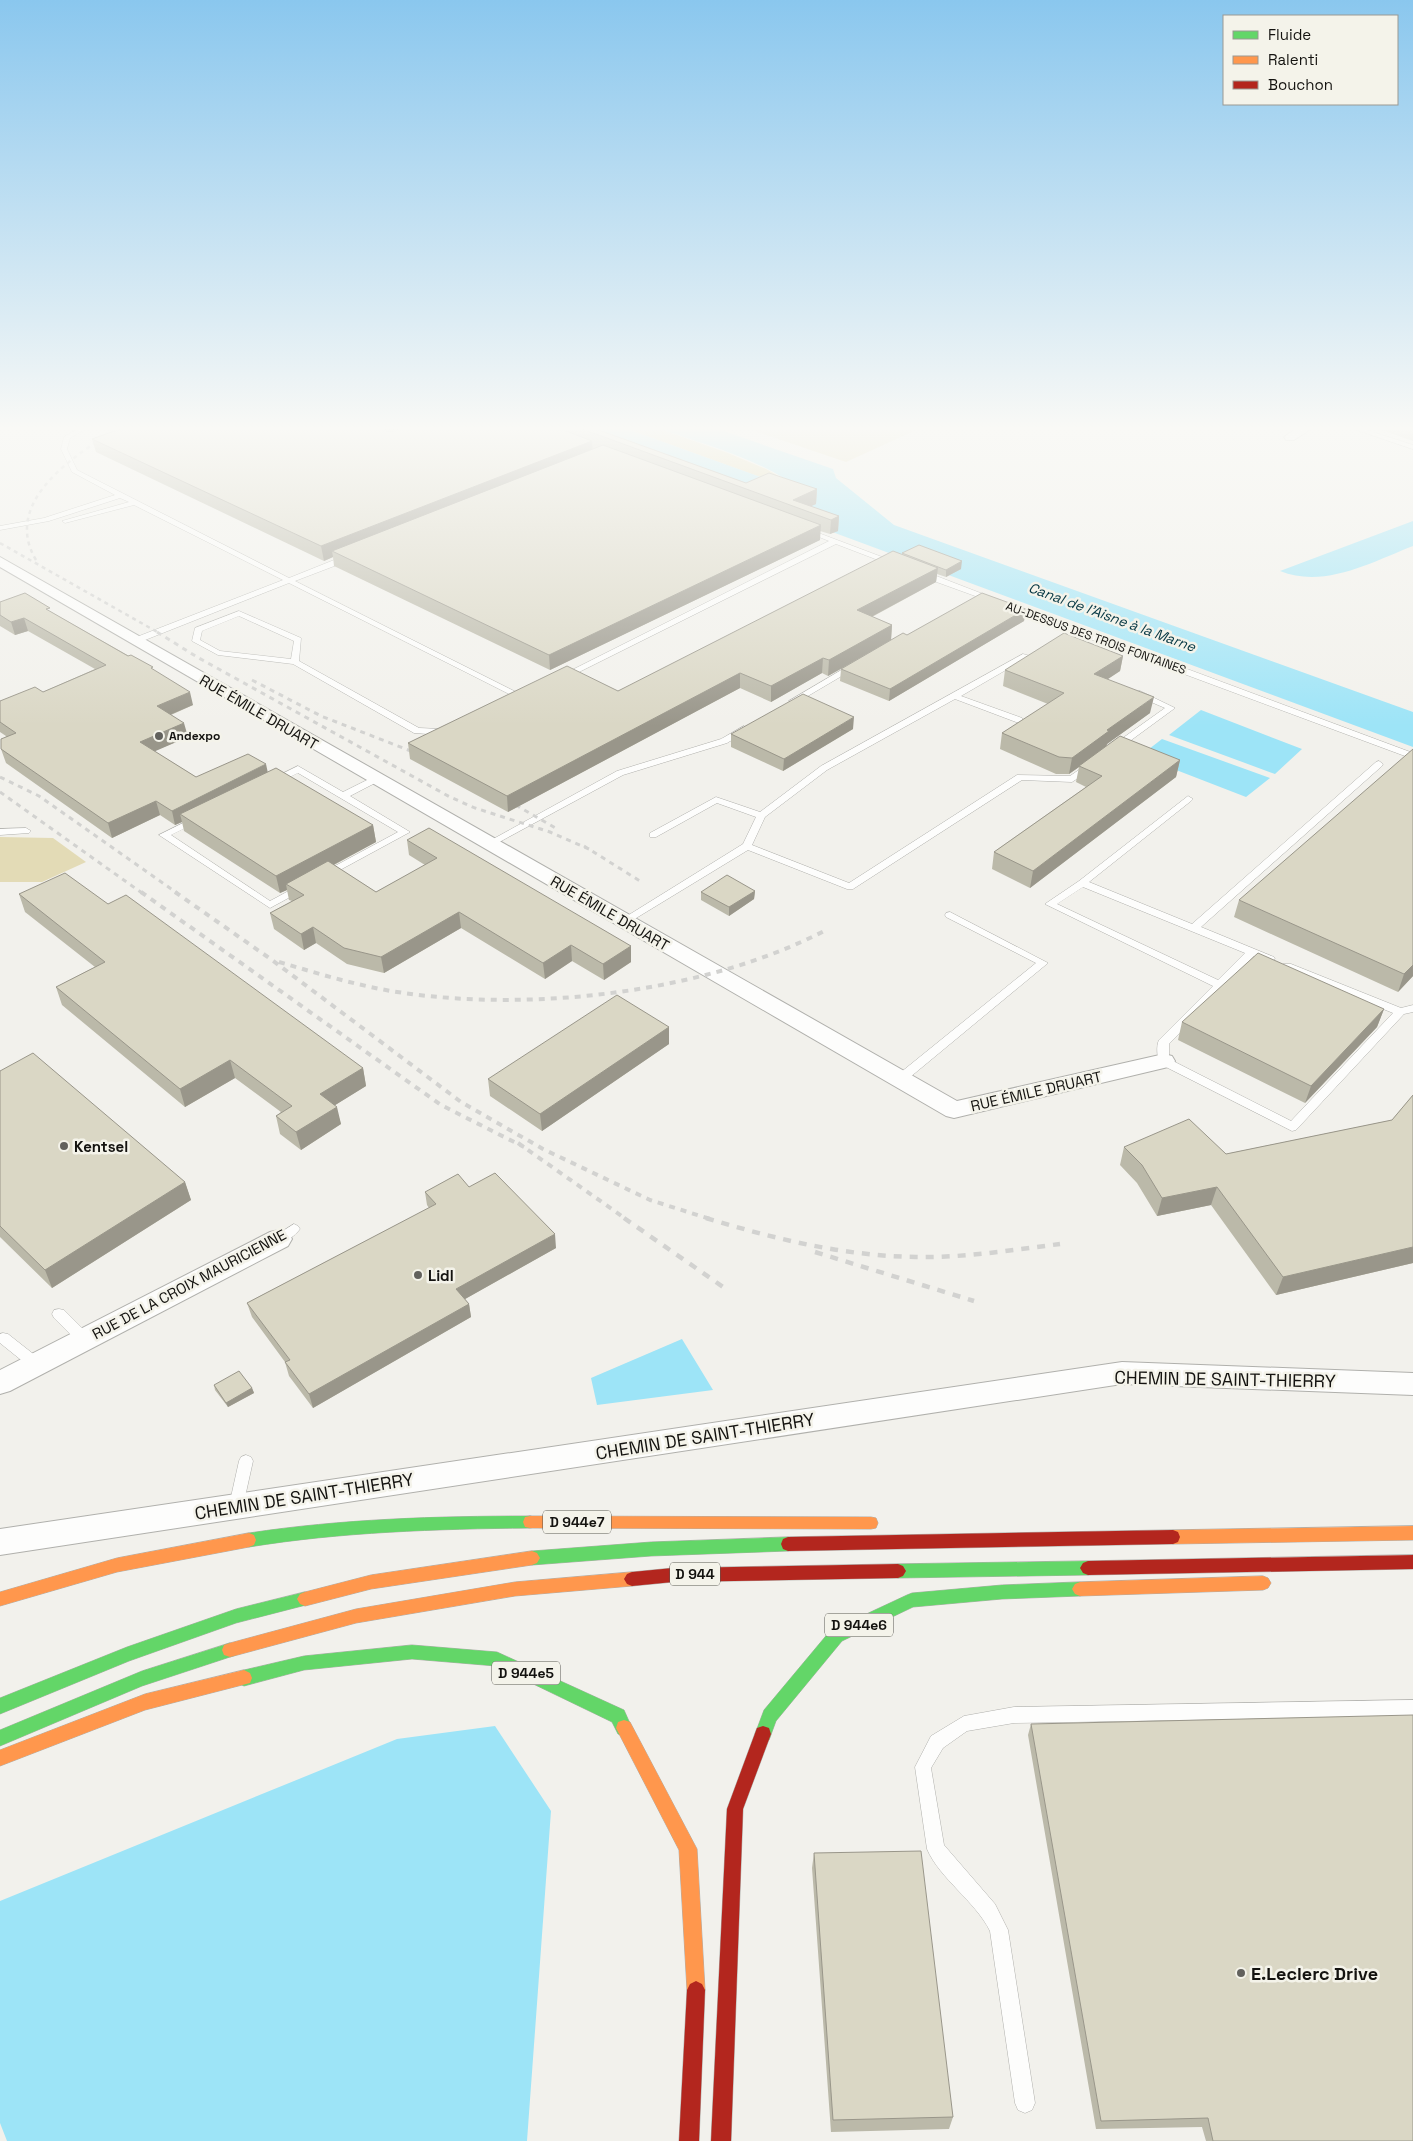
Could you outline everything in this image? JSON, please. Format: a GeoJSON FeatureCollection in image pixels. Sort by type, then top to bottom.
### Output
{"type":"FeatureCollection","features":[{"type":"Feature","properties":{"kind":"highway","name":"D 944e7"},"geometry":{"type":"LineString","coordinates":[[0,1599],[117,1565],[271,1536],[480,1522],[886,1523]]}},
{"type":"Feature","properties":{"kind":"highway"},"geometry":{"type":"LineString","coordinates":[[1044,1528],[1162,1537]]}},
{"type":"Feature","properties":{"kind":"highway","name":"D 944"},"geometry":{"type":"LineString","coordinates":[[0,1706],[127,1654],[236,1616],[371,1582],[517,1559],[651,1548],[826,1542],[1413,1533]]}},
{"type":"Feature","properties":{"kind":"highway","name":"D 944"},"geometry":{"type":"LineString","coordinates":[[0,1738],[99,1695],[193,1660],[356,1616],[515,1589],[673,1575],[1413,1562]]}},
{"type":"Feature","properties":{"kind":"highway","name":"D 944e6"},"geometry":{"type":"LineString","coordinates":[[721,2141],[736,1809],[770,1716],[836,1636],[912,1600],[1002,1592],[1276,1583]]}},
{"type":"Feature","properties":{"kind":"highway","name":"D 944e5"},"geometry":{"type":"LineString","coordinates":[[0,1758],[145,1702],[304,1663],[412,1652],[497,1660],[618,1716],[688,1849],[696,1997],[689,2141]]}},
{"type":"Feature","properties":{"kind":"street","name":"RUE ÉMILE DRUART"},"geometry":{"type":"LineString","coordinates":[[0,561],[954,1110],[1164,1061]]}},
{"type":"Feature","properties":{"kind":"street","name":"RUE DE LA CROIX MAURICIENNE"},"geometry":{"type":"LineString","coordinates":[[0,1383],[286,1234]]}},
{"type":"Feature","properties":{"kind":"street","name":"CHEMIN DE SAINT-THIERRY"},"geometry":{"type":"LineString","coordinates":[[0,1542],[1122,1373],[1413,1384]]}},
{"type":"Feature","properties":{"kind":"street"},"geometry":{"type":"LineString","coordinates":[[726,2031],[728,2141]]}},
{"type":"Feature","properties":{"kind":"lane"},"geometry":{"type":"LineString","coordinates":[[0,528],[42,526]]}},
{"type":"Feature","properties":{"kind":"lane"},"geometry":{"type":"LineString","coordinates":[[182,526],[522,697]]}},
{"type":"Feature","properties":{"kind":"lane"},"geometry":{"type":"LineString","coordinates":[[798,527],[899,565]]}},
{"type":"Feature","properties":{"kind":"lane"},"geometry":{"type":"LineString","coordinates":[[558,679],[836,541]]}},
{"type":"Feature","properties":{"kind":"lane"},"geometry":{"type":"LineString","coordinates":[[136,640],[351,556]]}},
{"type":"Feature","properties":{"kind":"lane","name":"AU-DESSUS DES TROIS FONTAINES"},"geometry":{"type":"LineString","coordinates":[[918,572],[1413,756]]}},
{"type":"Feature","properties":{"kind":"lane"},"geometry":{"type":"LineString","coordinates":[[973,600],[981,596]]}},
{"type":"Feature","properties":{"kind":"lane"},"geometry":{"type":"LineString","coordinates":[[295,662],[298,640],[239,613],[198,630],[196,640],[218,653],[295,662],[417,731],[442,732],[460,724]]}},
{"type":"Feature","properties":{"kind":"lane"},"geometry":{"type":"LineString","coordinates":[[624,921],[748,846],[761,816],[824,768],[1026,656]]}},
{"type":"Feature","properties":{"kind":"lane"},"geometry":{"type":"LineString","coordinates":[[784,707],[861,663]]}},
{"type":"Feature","properties":{"kind":"lane"},"geometry":{"type":"LineString","coordinates":[[1110,752],[1171,708],[1131,691]]}},
{"type":"Feature","properties":{"kind":"lane"},"geometry":{"type":"LineString","coordinates":[[513,701],[531,692]]}},
{"type":"Feature","properties":{"kind":"lane"},"geometry":{"type":"LineString","coordinates":[[954,696],[1019,720]]}},
{"type":"Feature","properties":{"kind":"lane"},"geometry":{"type":"LineString","coordinates":[[489,844],[620,773],[724,741],[749,726]]}},
{"type":"Feature","properties":{"kind":"lane"},"geometry":{"type":"LineString","coordinates":[[748,846],[850,887],[1020,777],[1072,779],[1095,763]]}},
{"type":"Feature","properties":{"kind":"lane"},"geometry":{"type":"LineString","coordinates":[[1194,928],[1379,764]]}},
{"type":"Feature","properties":{"kind":"lane"},"geometry":{"type":"LineString","coordinates":[[298,769],[344,794],[405,832],[270,905],[164,835],[298,769]]}},
{"type":"Feature","properties":{"kind":"lane"},"geometry":{"type":"LineString","coordinates":[[344,794],[376,779]]}},
{"type":"Feature","properties":{"kind":"lane"},"geometry":{"type":"LineString","coordinates":[[1188,799],[1082,882],[1050,904],[1220,985]]}},
{"type":"Feature","properties":{"kind":"lane"},"geometry":{"type":"LineString","coordinates":[[653,835],[716,800],[761,816]]}},
{"type":"Feature","properties":{"kind":"lane"},"geometry":{"type":"LineString","coordinates":[[0,832],[26,831]]}},
{"type":"Feature","properties":{"kind":"lane"},"geometry":{"type":"LineString","coordinates":[[1082,882],[1400,1012]]}},
{"type":"Feature","properties":{"kind":"lane"},"geometry":{"type":"LineString","coordinates":[[900,1080],[1043,963],[950,914]]}},
{"type":"Feature","properties":{"kind":"lane"},"geometry":{"type":"LineString","coordinates":[[1252,952],[1163,1043],[1164,1061],[1292,1127],[1400,1012],[1413,1008]]}},
{"type":"Feature","properties":{"kind":"lane","name":"RUE DE LA CROIX MAURICIENNE"},"geometry":{"type":"LineString","coordinates":[[59,1314],[84,1339]]}},
{"type":"Feature","properties":{"kind":"lane"},"geometry":{"type":"LineString","coordinates":[[3,1338],[36,1364]]}},
{"type":"Feature","properties":{"kind":"lane"},"geometry":{"type":"LineString","coordinates":[[236,1506],[246,1461]]}},
{"type":"Feature","properties":{"kind":"lane"},"geometry":{"type":"LineString","coordinates":[[1026,2102],[999,1930],[989,1910],[936,1849],[923,1767],[937,1742],[964,1724],[1014,1715],[1413,1708]]}},
{"type":"Feature","properties":{"kind":"shaded area"},"geometry":{"type":"Polygon","coordinates":[[[0,837],[53,838],[86,862],[42,882],[0,882],[0,837]]]}},
{"type":"Feature","properties":{"kind":"water","name":"Canal de l'Aisne à la Marne"},"geometry":{"type":"Polygon","coordinates":[[[816,526],[897,526],[1413,712],[1413,747],[816,526]]]}},
{"type":"Feature","properties":{"kind":"water"},"geometry":{"type":"Polygon","coordinates":[[[1400,526],[1413,526],[1413,546],[1365,566],[1331,575],[1314,577],[1297,576],[1280,571],[1400,526]]]}},
{"type":"Feature","properties":{"kind":"water"},"geometry":{"type":"Polygon","coordinates":[[[1201,710],[1302,749],[1275,774],[1169,735],[1201,710]]]}},
{"type":"Feature","properties":{"kind":"water"},"geometry":{"type":"Polygon","coordinates":[[[1162,739],[1270,778],[1246,797],[1140,756],[1162,739]]]}},
{"type":"Feature","properties":{"kind":"water"},"geometry":{"type":"Polygon","coordinates":[[[682,1339],[713,1390],[597,1405],[591,1378],[682,1339]]]}},
{"type":"Feature","properties":{"kind":"water"},"geometry":{"type":"Polygon","coordinates":[[[495,1726],[551,1811],[527,2141],[7,2141],[0,2123],[0,1901],[397,1739],[495,1726]]]}},
{"type":"Feature","properties":{"kind":"building"},"geometry":{"type":"Polygon","coordinates":[[[278,526],[373,526],[321,546],[278,526]]]}},
{"type":"Feature","properties":{"kind":"building"},"geometry":{"type":"Polygon","coordinates":[[[396,526],[819,526],[549,655],[332,551],[396,526]]]}},
{"type":"Feature","properties":{"kind":"building"},"geometry":{"type":"Polygon","coordinates":[[[919,545],[962,561],[946,570],[902,553],[919,545]]]}},
{"type":"Feature","properties":{"kind":"building"},"geometry":{"type":"Polygon","coordinates":[[[893,551],[938,568],[857,610],[892,625],[829,660],[823,658],[771,686],[740,673],[507,796],[408,743],[567,666],[618,691],[893,551]]]}},
{"type":"Feature","properties":{"kind":"building"},"geometry":{"type":"Polygon","coordinates":[[[25,593],[50,608],[46,609],[128,656],[131,655],[153,667],[151,668],[190,692],[157,706],[184,723],[140,742],[196,777],[248,754],[266,764],[172,811],[156,801],[108,823],[1,749],[1,739],[16,733],[0,722],[0,701],[35,687],[43,692],[106,665],[24,618],[11,622],[0,615],[0,602],[25,593]]]}},
{"type":"Feature","properties":{"kind":"building"},"geometry":{"type":"Polygon","coordinates":[[[982,593],[1026,609],[890,689],[841,669],[903,633],[907,635],[982,593]]]}},
{"type":"Feature","properties":{"kind":"building"},"geometry":{"type":"Polygon","coordinates":[[[1064,633],[1123,656],[1094,674],[1154,697],[1107,730],[1109,731],[1072,758],[1059,757],[1002,733],[1064,693],[1005,670],[1064,633]]]}},
{"type":"Feature","properties":{"kind":"building"},"geometry":{"type":"Polygon","coordinates":[[[803,694],[854,717],[784,759],[731,734],[803,694]]]}},
{"type":"Feature","properties":{"kind":"building"},"geometry":{"type":"Polygon","coordinates":[[[1120,736],[1180,760],[1033,871],[994,852],[1102,776],[1079,766],[1120,736]]]}},
{"type":"Feature","properties":{"kind":"building"},"geometry":{"type":"Polygon","coordinates":[[[1413,749],[1413,965],[1404,974],[1239,900],[1413,749]]]}},
{"type":"Feature","properties":{"kind":"building"},"geometry":{"type":"Polygon","coordinates":[[[276,768],[373,825],[276,876],[180,814],[276,768]]]}},
{"type":"Feature","properties":{"kind":"building"},"geometry":{"type":"Polygon","coordinates":[[[429,828],[631,946],[603,964],[571,945],[543,963],[459,912],[381,957],[344,948],[313,927],[301,934],[270,913],[304,895],[286,884],[328,861],[376,892],[437,858],[407,840],[429,828]]]}},
{"type":"Feature","properties":{"kind":"building"},"geometry":{"type":"Polygon","coordinates":[[[65,873],[108,904],[126,895],[363,1068],[320,1094],[337,1107],[296,1132],[276,1116],[292,1106],[230,1060],[180,1089],[56,987],[105,962],[19,894],[65,873]]]}},
{"type":"Feature","properties":{"kind":"building"},"geometry":{"type":"Polygon","coordinates":[[[727,875],[755,891],[729,907],[701,892],[727,875]]]}},
{"type":"Feature","properties":{"kind":"building"},"geometry":{"type":"Polygon","coordinates":[[[1258,953],[1384,1009],[1311,1086],[1182,1022],[1258,953]]]}},
{"type":"Feature","properties":{"kind":"building"},"geometry":{"type":"Polygon","coordinates":[[[617,995],[669,1027],[540,1114],[488,1079],[617,995]]]}},
{"type":"Feature","properties":{"kind":"building","name":"Kentsel"},"geometry":{"type":"Polygon","coordinates":[[[33,1053],[185,1182],[45,1270],[0,1226],[0,1071],[33,1053]]]}},
{"type":"Feature","properties":{"kind":"building"},"geometry":{"type":"Polygon","coordinates":[[[1413,1095],[1413,1247],[1283,1277],[1217,1187],[1162,1198],[1142,1165],[1124,1147],[1189,1119],[1226,1154],[1392,1120],[1413,1095]]]}},
{"type":"Feature","properties":{"kind":"building","name":"Lidl"},"geometry":{"type":"Polygon","coordinates":[[[495,1173],[555,1234],[456,1289],[469,1304],[309,1394],[285,1362],[290,1360],[247,1303],[436,1204],[425,1192],[458,1174],[469,1187],[495,1173]]]}},
{"type":"Feature","properties":{"kind":"building"},"geometry":{"type":"Polygon","coordinates":[[[239,1371],[252,1388],[226,1403],[214,1385],[239,1371]]]}},
{"type":"Feature","properties":{"kind":"building","name":"E.Leclerc Drive"},"geometry":{"type":"Polygon","coordinates":[[[1413,1715],[1413,2141],[1213,2141],[1208,2118],[1101,2121],[1031,1724],[1413,1715]]]}},
{"type":"Feature","properties":{"kind":"building"},"geometry":{"type":"Polygon","coordinates":[[[921,1851],[953,2117],[833,2120],[814,1853],[921,1851]]]}},
{"type":"Feature","properties":{"kind":"railway"},"geometry":{"type":"LineString","coordinates":[[28,526],[28,538],[36,560]]}},
{"type":"Feature","properties":{"kind":"railway"},"geometry":{"type":"LineString","coordinates":[[0,543],[159,633]]}},
{"type":"Feature","properties":{"kind":"railway"},"geometry":{"type":"LineString","coordinates":[[157,632],[197,657],[450,797],[475,808],[550,832],[588,849]]}},
{"type":"Feature","properties":{"kind":"railway"},"geometry":{"type":"LineString","coordinates":[[252,680],[321,716],[421,755]]}},
{"type":"Feature","properties":{"kind":"railway"},"geometry":{"type":"LineString","coordinates":[[0,777],[39,796],[177,893]]}},
{"type":"Feature","properties":{"kind":"railway"},"geometry":{"type":"LineString","coordinates":[[0,792],[142,893]]}},
{"type":"Feature","properties":{"kind":"railway"},"geometry":{"type":"LineString","coordinates":[[507,800],[559,830]]}},
{"type":"Feature","properties":{"kind":"railway"},"geometry":{"type":"LineString","coordinates":[[584,846],[588,849]]}},
{"type":"Feature","properties":{"kind":"railway"},"geometry":{"type":"LineString","coordinates":[[588,849],[640,881]]}},
{"type":"Feature","properties":{"kind":"railway"},"geometry":{"type":"LineString","coordinates":[[141,892],[441,1105],[523,1146]]}},
{"type":"Feature","properties":{"kind":"railway"},"geometry":{"type":"LineString","coordinates":[[175,892],[272,960],[461,1102],[543,1149],[650,1200],[710,1219]]}},
{"type":"Feature","properties":{"kind":"railway"},"geometry":{"type":"LineString","coordinates":[[279,962],[356,984],[404,993],[455,998],[509,1000],[564,998],[620,992],[675,982],[728,969],[779,951],[826,930]]}},
{"type":"Feature","properties":{"kind":"railway"},"geometry":{"type":"LineString","coordinates":[[518,1143],[523,1146]]}},
{"type":"Feature","properties":{"kind":"railway"},"geometry":{"type":"LineString","coordinates":[[523,1146],[626,1219]]}},
{"type":"Feature","properties":{"kind":"railway"},"geometry":{"type":"LineString","coordinates":[[624,1218],[726,1289]]}},
{"type":"Feature","properties":{"kind":"railway"},"geometry":{"type":"LineString","coordinates":[[706,1218],[810,1245],[889,1256],[952,1256],[1060,1244]]}},
{"type":"Feature","properties":{"kind":"railway"},"geometry":{"type":"LineString","coordinates":[[815,1252],[974,1301]]}},
{"type":"Feature","properties":{"kind":"traffic: fast"},"geometry":{"type":"LineString","coordinates":[[249,1540],[336,1530],[458,1523],[530,1522]]}},
{"type":"Feature","properties":{"kind":"traffic: fast"},"geometry":{"type":"LineString","coordinates":[[532,1558],[651,1549],[788,1544]]}},
{"type":"Feature","properties":{"kind":"traffic: fast"},"geometry":{"type":"LineString","coordinates":[[898,1571],[1088,1568]]}},
{"type":"Feature","properties":{"kind":"traffic: fast"},"geometry":{"type":"LineString","coordinates":[[763,1734],[770,1716],[836,1636],[912,1600],[1002,1592],[1080,1589]]}},
{"type":"Feature","properties":{"kind":"traffic: fast"},"geometry":{"type":"LineString","coordinates":[[0,1706],[127,1654],[236,1616],[305,1599]]}},
{"type":"Feature","properties":{"kind":"traffic: fast"},"geometry":{"type":"LineString","coordinates":[[0,1738],[85,1701],[142,1679],[230,1650]]}},
{"type":"Feature","properties":{"kind":"traffic: fast"},"geometry":{"type":"LineString","coordinates":[[244,1678],[304,1663],[412,1652],[497,1659],[618,1716],[624,1728]]}},
{"type":"Feature","properties":{"kind":"traffic: slow"},"geometry":{"type":"LineString","coordinates":[[530,1522],[871,1523]]}},
{"type":"Feature","properties":{"kind":"traffic: slow"},"geometry":{"type":"LineString","coordinates":[[1173,1537],[1413,1533]]}},
{"type":"Feature","properties":{"kind":"traffic: slow"},"geometry":{"type":"LineString","coordinates":[[0,1599],[117,1565],[249,1540]]}},
{"type":"Feature","properties":{"kind":"traffic: slow"},"geometry":{"type":"LineString","coordinates":[[305,1599],[371,1582],[532,1558]]}},
{"type":"Feature","properties":{"kind":"traffic: slow"},"geometry":{"type":"LineString","coordinates":[[230,1650],[356,1616],[515,1589],[632,1579]]}},
{"type":"Feature","properties":{"kind":"traffic: slow"},"geometry":{"type":"LineString","coordinates":[[1080,1589],[1263,1583]]}},
{"type":"Feature","properties":{"kind":"traffic: slow"},"geometry":{"type":"LineString","coordinates":[[0,1758],[145,1702],[244,1678]]}},
{"type":"Feature","properties":{"kind":"traffic: slow"},"geometry":{"type":"LineString","coordinates":[[624,1728],[688,1849],[696,1990]]}},
{"type":"Feature","properties":{"kind":"traffic: jam"},"geometry":{"type":"LineString","coordinates":[[788,1544],[1173,1537]]}},
{"type":"Feature","properties":{"kind":"traffic: jam"},"geometry":{"type":"LineString","coordinates":[[1088,1568],[1413,1562]]}},
{"type":"Feature","properties":{"kind":"traffic: jam"},"geometry":{"type":"LineString","coordinates":[[632,1579],[673,1575],[898,1571]]}},
{"type":"Feature","properties":{"kind":"traffic: jam"},"geometry":{"type":"LineString","coordinates":[[721,2141],[735,1809],[763,1734]]}},
{"type":"Feature","properties":{"kind":"traffic: jam"},"geometry":{"type":"LineString","coordinates":[[689,2141],[696,1990]]}},
{"type":"Feature","properties":{"kind":"place","name":"Andexpo"},"geometry":{"type":"Point","coordinates":[159,736]}},
{"type":"Feature","properties":{"kind":"place","name":"Kentsel"},"geometry":{"type":"Point","coordinates":[64,1146]}},
{"type":"Feature","properties":{"kind":"place","name":"Lidl"},"geometry":{"type":"Point","coordinates":[418,1275]}},
{"type":"Feature","properties":{"kind":"place","name":"E.Leclerc Drive"},"geometry":{"type":"Point","coordinates":[1241,1973]}}]}
